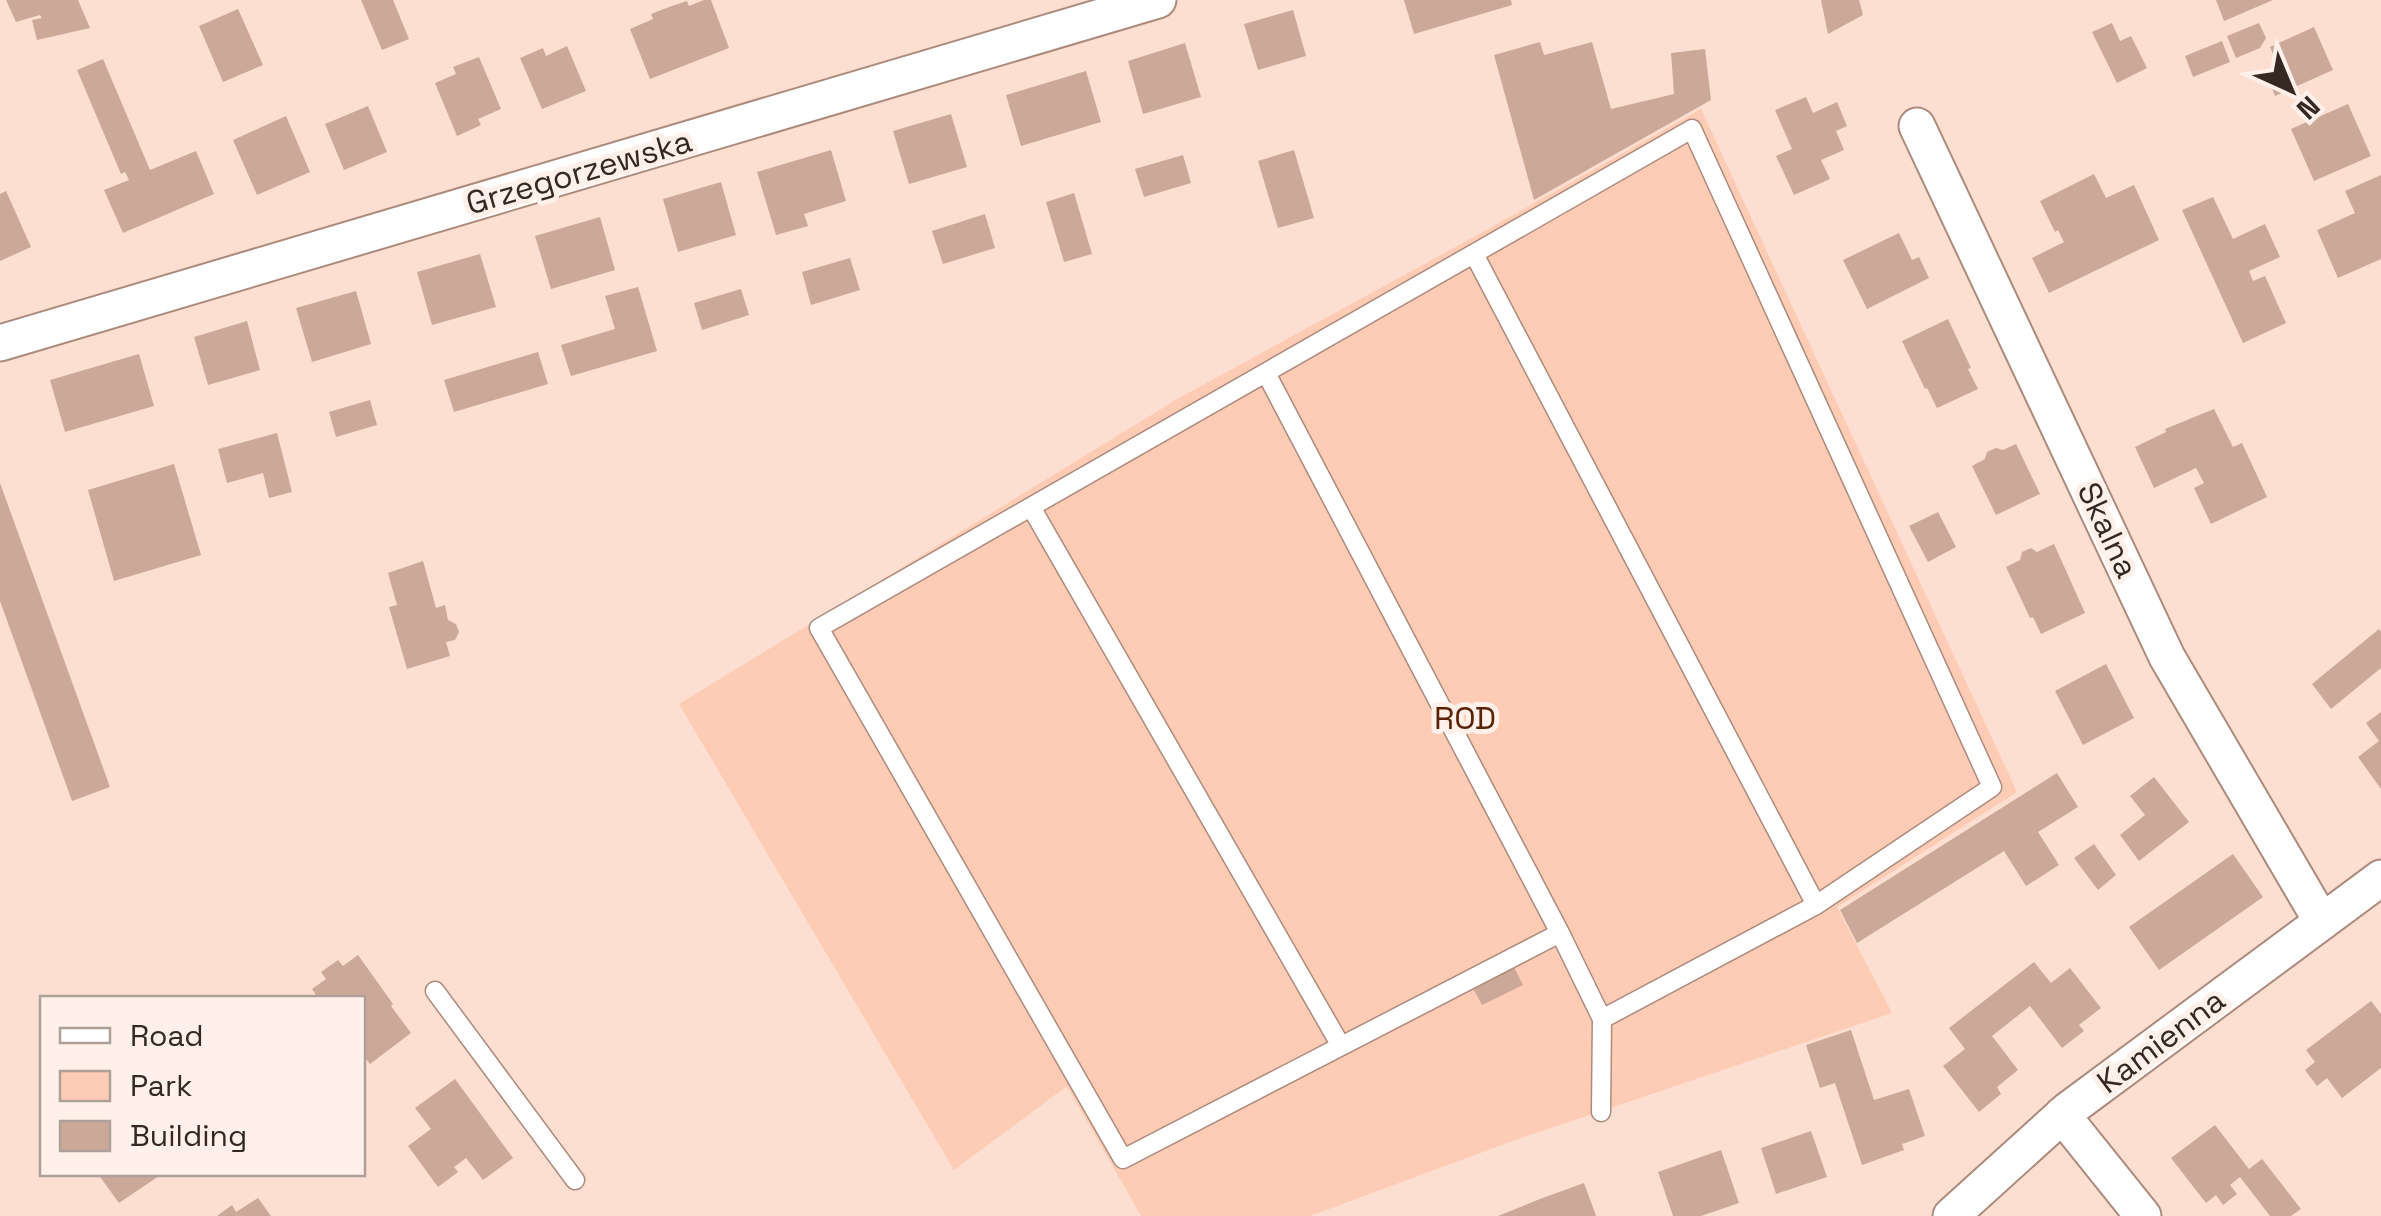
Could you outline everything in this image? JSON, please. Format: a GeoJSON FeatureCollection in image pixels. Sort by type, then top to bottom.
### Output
{"type":"FeatureCollection","features":[{"type":"Feature","properties":{"kind":"street","name":"Grzegorzewska"},"geometry":{"type":"LineString","coordinates":[[0,343],[1069,19],[1158,0]]}},
{"type":"Feature","properties":{"kind":"street","name":"Skalna"},"geometry":{"type":"LineString","coordinates":[[1917,126],[2167,656],[2322,922]]}},
{"type":"Feature","properties":{"kind":"street","name":"Kamienna"},"geometry":{"type":"LineString","coordinates":[[1951,1216],[2062,1115],[2381,878]]}},
{"type":"Feature","properties":{"kind":"street"},"geometry":{"type":"LineString","coordinates":[[2062,1115],[2143,1216]]}},
{"type":"Feature","properties":{"kind":"lane"},"geometry":{"type":"LineString","coordinates":[[1560,933],[1123,1159],[819,628],[1692,129],[1992,787],[1816,905],[1602,1018]]}},
{"type":"Feature","properties":{"kind":"lane"},"geometry":{"type":"LineString","coordinates":[[1474,254],[1816,905]]}},
{"type":"Feature","properties":{"kind":"lane"},"geometry":{"type":"LineString","coordinates":[[1266,373],[1602,1018],[1601,1112]]}},
{"type":"Feature","properties":{"kind":"lane"},"geometry":{"type":"LineString","coordinates":[[1031,507],[1340,1046]]}},
{"type":"Feature","properties":{"kind":"lane"},"geometry":{"type":"LineString","coordinates":[[435,992],[575,1180]]}},
{"type":"Feature","properties":{"kind":"green space","name":"ROD"},"geometry":{"type":"Polygon","coordinates":[[[1701,109],[2017,792],[1837,907],[1892,1013],[1518,1139],[1310,1216],[1141,1216],[1067,1086],[954,1170],[679,704],[1179,398],[1701,109]]]}},
{"type":"Feature","properties":{"kind":"building"},"geometry":{"type":"Polygon","coordinates":[[[6,0],[78,0],[90,28],[37,40],[32,20],[42,18],[40,15],[16,22],[6,0]]]}},
{"type":"Feature","properties":{"kind":"building"},"geometry":{"type":"Polygon","coordinates":[[[361,0],[393,0],[409,39],[382,50],[361,0]]]}},
{"type":"Feature","properties":{"kind":"building"},"geometry":{"type":"Polygon","coordinates":[[[711,0],[729,48],[650,79],[630,29],[653,19],[651,14],[687,1],[689,6],[711,0]]]}},
{"type":"Feature","properties":{"kind":"building"},"geometry":{"type":"Polygon","coordinates":[[[1404,0],[1511,0],[1512,5],[1414,34],[1404,0]]]}},
{"type":"Feature","properties":{"kind":"building"},"geometry":{"type":"Polygon","coordinates":[[[1821,0],[1859,0],[1863,15],[1828,34],[1821,0]]]}},
{"type":"Feature","properties":{"kind":"building"},"geometry":{"type":"Polygon","coordinates":[[[2216,0],[2273,0],[2224,21],[2216,0]]]}},
{"type":"Feature","properties":{"kind":"building"},"geometry":{"type":"Polygon","coordinates":[[[238,9],[263,65],[223,82],[199,26],[238,9]]]}},
{"type":"Feature","properties":{"kind":"building"},"geometry":{"type":"Polygon","coordinates":[[[1293,10],[1306,56],[1258,70],[1244,24],[1293,10]]]}},
{"type":"Feature","properties":{"kind":"building"},"geometry":{"type":"Polygon","coordinates":[[[2112,23],[2120,41],[2131,36],[2147,68],[2117,83],[2092,32],[2112,23]]]}},
{"type":"Feature","properties":{"kind":"building"},"geometry":{"type":"Polygon","coordinates":[[[2259,23],[2266,38],[2260,48],[2236,58],[2227,36],[2259,23]]]}},
{"type":"Feature","properties":{"kind":"building"},"geometry":{"type":"Polygon","coordinates":[[[2314,27],[2333,70],[2275,96],[2268,78],[2281,72],[2270,47],[2314,27]]]}},
{"type":"Feature","properties":{"kind":"building"},"geometry":{"type":"Polygon","coordinates":[[[2222,41],[2230,62],[2193,77],[2185,56],[2222,41]]]}},
{"type":"Feature","properties":{"kind":"building"},"geometry":{"type":"Polygon","coordinates":[[[1540,42],[1544,55],[1592,42],[1611,109],[1674,94],[1671,53],[1705,49],[1711,100],[1534,200],[1494,55],[1540,42]]]}},
{"type":"Feature","properties":{"kind":"building"},"geometry":{"type":"Polygon","coordinates":[[[1185,43],[1201,97],[1143,114],[1128,61],[1185,43]]]}},
{"type":"Feature","properties":{"kind":"building"},"geometry":{"type":"Polygon","coordinates":[[[567,46],[586,91],[542,109],[520,58],[543,48],[546,56],[567,46]]]}},
{"type":"Feature","properties":{"kind":"building"},"geometry":{"type":"Polygon","coordinates":[[[479,57],[501,109],[478,119],[481,125],[457,136],[435,83],[456,74],[453,67],[479,57]]]}},
{"type":"Feature","properties":{"kind":"building"},"geometry":{"type":"Polygon","coordinates":[[[103,59],[150,170],[196,151],[214,194],[123,233],[104,190],[129,180],[125,172],[121,174],[77,70],[103,59]]]}},
{"type":"Feature","properties":{"kind":"building"},"geometry":{"type":"Polygon","coordinates":[[[1086,71],[1101,122],[1021,146],[1006,95],[1086,71]]]}},
{"type":"Feature","properties":{"kind":"building"},"geometry":{"type":"Polygon","coordinates":[[[1806,97],[1813,113],[1837,102],[1847,126],[1836,131],[1844,150],[1821,160],[1830,179],[1794,195],[1776,156],[1792,149],[1775,110],[1806,97]]]}},
{"type":"Feature","properties":{"kind":"building"},"geometry":{"type":"Polygon","coordinates":[[[2348,104],[2371,156],[2314,181],[2291,129],[2348,104]]]}},
{"type":"Feature","properties":{"kind":"building"},"geometry":{"type":"Polygon","coordinates":[[[368,106],[387,152],[344,170],[325,124],[368,106]]]}},
{"type":"Feature","properties":{"kind":"building"},"geometry":{"type":"Polygon","coordinates":[[[951,114],[967,167],[909,184],[893,131],[951,114]]]}},
{"type":"Feature","properties":{"kind":"building"},"geometry":{"type":"Polygon","coordinates":[[[286,116],[310,172],[257,195],[233,140],[286,116]]]}},
{"type":"Feature","properties":{"kind":"building"},"geometry":{"type":"Polygon","coordinates":[[[831,150],[846,201],[804,214],[808,226],[776,235],[757,172],[831,150]]]}},
{"type":"Feature","properties":{"kind":"building"},"geometry":{"type":"Polygon","coordinates":[[[1294,150],[1314,218],[1278,228],[1258,161],[1294,150]]]}},
{"type":"Feature","properties":{"kind":"building"},"geometry":{"type":"Polygon","coordinates":[[[1183,155],[1191,183],[1144,197],[1135,169],[1183,155]]]}},
{"type":"Feature","properties":{"kind":"building"},"geometry":{"type":"Polygon","coordinates":[[[2094,174],[2106,198],[2134,185],[2159,240],[2049,293],[2032,258],[2064,242],[2040,201],[2094,174]]]}},
{"type":"Feature","properties":{"kind":"building"},"geometry":{"type":"Polygon","coordinates":[[[2381,175],[2381,259],[2338,278],[2317,230],[2355,213],[2345,191],[2381,175]]]}},
{"type":"Feature","properties":{"kind":"building"},"geometry":{"type":"Polygon","coordinates":[[[721,182],[736,235],[678,252],[663,199],[721,182]]]}},
{"type":"Feature","properties":{"kind":"building"},"geometry":{"type":"Polygon","coordinates":[[[6,191],[31,247],[0,261],[0,194],[6,191]]]}},
{"type":"Feature","properties":{"kind":"building"},"geometry":{"type":"Polygon","coordinates":[[[1074,193],[1092,254],[1064,262],[1046,202],[1074,193]]]}},
{"type":"Feature","properties":{"kind":"building"},"geometry":{"type":"Polygon","coordinates":[[[2213,197],[2233,239],[2265,224],[2280,257],[2249,271],[2253,281],[2265,276],[2286,323],[2243,343],[2182,210],[2213,197]]]}},
{"type":"Feature","properties":{"kind":"building"},"geometry":{"type":"Polygon","coordinates":[[[985,214],[995,248],[943,264],[932,231],[985,214]]]}},
{"type":"Feature","properties":{"kind":"building"},"geometry":{"type":"Polygon","coordinates":[[[600,217],[615,270],[551,289],[535,236],[600,217]]]}},
{"type":"Feature","properties":{"kind":"building"},"geometry":{"type":"Polygon","coordinates":[[[1899,233],[1912,260],[1919,257],[1929,278],[1867,309],[1843,260],[1899,233]]]}},
{"type":"Feature","properties":{"kind":"building"},"geometry":{"type":"Polygon","coordinates":[[[480,254],[496,307],[432,325],[417,272],[480,254]]]}},
{"type":"Feature","properties":{"kind":"building"},"geometry":{"type":"Polygon","coordinates":[[[850,258],[860,290],[811,305],[802,272],[850,258]]]}},
{"type":"Feature","properties":{"kind":"building"},"geometry":{"type":"Polygon","coordinates":[[[638,287],[657,351],[571,376],[561,345],[615,329],[605,296],[638,287]]]}},
{"type":"Feature","properties":{"kind":"building"},"geometry":{"type":"Polygon","coordinates":[[[741,289],[749,315],[702,330],[694,303],[741,289]]]}},
{"type":"Feature","properties":{"kind":"building"},"geometry":{"type":"Polygon","coordinates":[[[356,291],[371,344],[312,362],[296,308],[356,291]]]}},
{"type":"Feature","properties":{"kind":"building"},"geometry":{"type":"Polygon","coordinates":[[[1948,319],[1978,389],[1937,408],[1902,341],[1948,319]]]}},
{"type":"Feature","properties":{"kind":"building"},"geometry":{"type":"Polygon","coordinates":[[[247,321],[260,370],[208,385],[194,337],[247,321]]]}},
{"type":"Feature","properties":{"kind":"building"},"geometry":{"type":"Polygon","coordinates":[[[538,352],[548,384],[454,412],[444,380],[538,352]]]}},
{"type":"Feature","properties":{"kind":"building"},"geometry":{"type":"Polygon","coordinates":[[[139,354],[154,406],[65,432],[50,380],[139,354]]]}},
{"type":"Feature","properties":{"kind":"building"},"geometry":{"type":"Polygon","coordinates":[[[370,400],[377,425],[336,437],[329,412],[370,400]]]}},
{"type":"Feature","properties":{"kind":"building"},"geometry":{"type":"Polygon","coordinates":[[[2214,409],[2233,447],[2242,443],[2267,497],[2211,524],[2194,488],[2204,483],[2196,468],[2154,488],[2135,447],[2166,432],[2165,429],[2214,409]]]}},
{"type":"Feature","properties":{"kind":"building"},"geometry":{"type":"Polygon","coordinates":[[[277,433],[292,492],[269,498],[263,473],[227,483],[218,449],[277,433]]]}},
{"type":"Feature","properties":{"kind":"building"},"geometry":{"type":"Polygon","coordinates":[[[2016,444],[2040,494],[1996,515],[1972,466],[1985,459],[1987,452],[2016,444]]]}},
{"type":"Feature","properties":{"kind":"building"},"geometry":{"type":"Polygon","coordinates":[[[174,464],[201,555],[114,581],[88,490],[174,464]]]}},
{"type":"Feature","properties":{"kind":"building"},"geometry":{"type":"Polygon","coordinates":[[[0,483],[110,787],[72,801],[0,601],[0,483]]]}},
{"type":"Feature","properties":{"kind":"building"},"geometry":{"type":"Polygon","coordinates":[[[1938,512],[1956,547],[1928,562],[1909,526],[1938,512]]]}},
{"type":"Feature","properties":{"kind":"building"},"geometry":{"type":"Polygon","coordinates":[[[2054,544],[2085,613],[2041,634],[2006,567],[2020,560],[2022,552],[2031,548],[2037,552],[2054,544]]]}},
{"type":"Feature","properties":{"kind":"building"},"geometry":{"type":"Polygon","coordinates":[[[423,561],[436,608],[445,605],[448,620],[456,624],[459,632],[455,640],[446,642],[450,656],[407,669],[389,607],[397,605],[388,573],[423,561]]]}},
{"type":"Feature","properties":{"kind":"building"},"geometry":{"type":"Polygon","coordinates":[[[2379,629],[2381,668],[2331,709],[2312,684],[2379,629]]]}},
{"type":"Feature","properties":{"kind":"building"},"geometry":{"type":"Polygon","coordinates":[[[2106,664],[2134,718],[2083,745],[2055,691],[2106,664]]]}},
{"type":"Feature","properties":{"kind":"building"},"geometry":{"type":"Polygon","coordinates":[[[2381,712],[2381,789],[2358,757],[2379,741],[2366,723],[2381,712]]]}},
{"type":"Feature","properties":{"kind":"building"},"geometry":{"type":"Polygon","coordinates":[[[2057,773],[2078,807],[2038,832],[2059,865],[2026,886],[2004,851],[1857,943],[1840,910],[2057,773]]]}},
{"type":"Feature","properties":{"kind":"building"},"geometry":{"type":"Polygon","coordinates":[[[2154,777],[2189,822],[2139,861],[2120,835],[2145,815],[2130,796],[2154,777]]]}},
{"type":"Feature","properties":{"kind":"building"},"geometry":{"type":"Polygon","coordinates":[[[2094,844],[2116,875],[2098,890],[2074,858],[2094,844]]]}},
{"type":"Feature","properties":{"kind":"building"},"geometry":{"type":"Polygon","coordinates":[[[2233,854],[2263,897],[2159,970],[2129,927],[2233,854]]]}},
{"type":"Feature","properties":{"kind":"building"},"geometry":{"type":"Polygon","coordinates":[[[358,955],[411,1033],[370,1064],[365,1058],[365,996],[317,996],[312,989],[326,979],[321,972],[338,960],[343,966],[358,955]]]}},
{"type":"Feature","properties":{"kind":"building"},"geometry":{"type":"Polygon","coordinates":[[[2034,962],[2051,983],[2070,968],[2101,1008],[2079,1025],[2084,1031],[2062,1048],[2030,1006],[1992,1036],[2018,1070],[1997,1087],[2001,1094],[1979,1112],[1943,1066],[1965,1049],[1949,1028],[2034,962]]]}},
{"type":"Feature","properties":{"kind":"building"},"geometry":{"type":"Polygon","coordinates":[[[1514,967],[1523,985],[1482,1005],[1473,988],[1514,967]]]}},
{"type":"Feature","properties":{"kind":"building"},"geometry":{"type":"Polygon","coordinates":[[[2371,1001],[2381,1014],[2381,1068],[2342,1098],[2327,1078],[2317,1086],[2305,1070],[2315,1062],[2306,1050],[2371,1001]]]}},
{"type":"Feature","properties":{"kind":"building"},"geometry":{"type":"Polygon","coordinates":[[[1851,1030],[1874,1100],[1909,1089],[1925,1136],[1902,1144],[1904,1150],[1862,1165],[1835,1083],[1820,1088],[1806,1045],[1851,1030]]]}},
{"type":"Feature","properties":{"kind":"building"},"geometry":{"type":"Polygon","coordinates":[[[455,1079],[513,1158],[483,1180],[466,1158],[454,1167],[458,1172],[438,1187],[408,1146],[431,1129],[415,1108],[455,1079]]]}},
{"type":"Feature","properties":{"kind":"building"},"geometry":{"type":"Polygon","coordinates":[[[2215,1125],[2249,1169],[2262,1159],[2301,1209],[2291,1216],[2270,1216],[2240,1177],[2230,1185],[2237,1194],[2223,1205],[2216,1195],[2206,1203],[2171,1158],[2215,1125]]]}},
{"type":"Feature","properties":{"kind":"building"},"geometry":{"type":"Polygon","coordinates":[[[1811,1131],[1827,1177],[1776,1194],[1761,1148],[1811,1131]]]}},
{"type":"Feature","properties":{"kind":"building"},"geometry":{"type":"Polygon","coordinates":[[[1721,1150],[1739,1203],[1701,1216],[1673,1216],[1658,1172],[1721,1150]]]}},
{"type":"Feature","properties":{"kind":"building"},"geometry":{"type":"Polygon","coordinates":[[[99,1176],[159,1176],[119,1203],[99,1176]]]}},
{"type":"Feature","properties":{"kind":"building"},"geometry":{"type":"Polygon","coordinates":[[[1584,1183],[1596,1216],[1498,1216],[1540,1199],[1584,1183]]]}},
{"type":"Feature","properties":{"kind":"building"},"geometry":{"type":"Polygon","coordinates":[[[258,1198],[271,1216],[217,1216],[232,1205],[236,1212],[258,1198]]]}}]}
